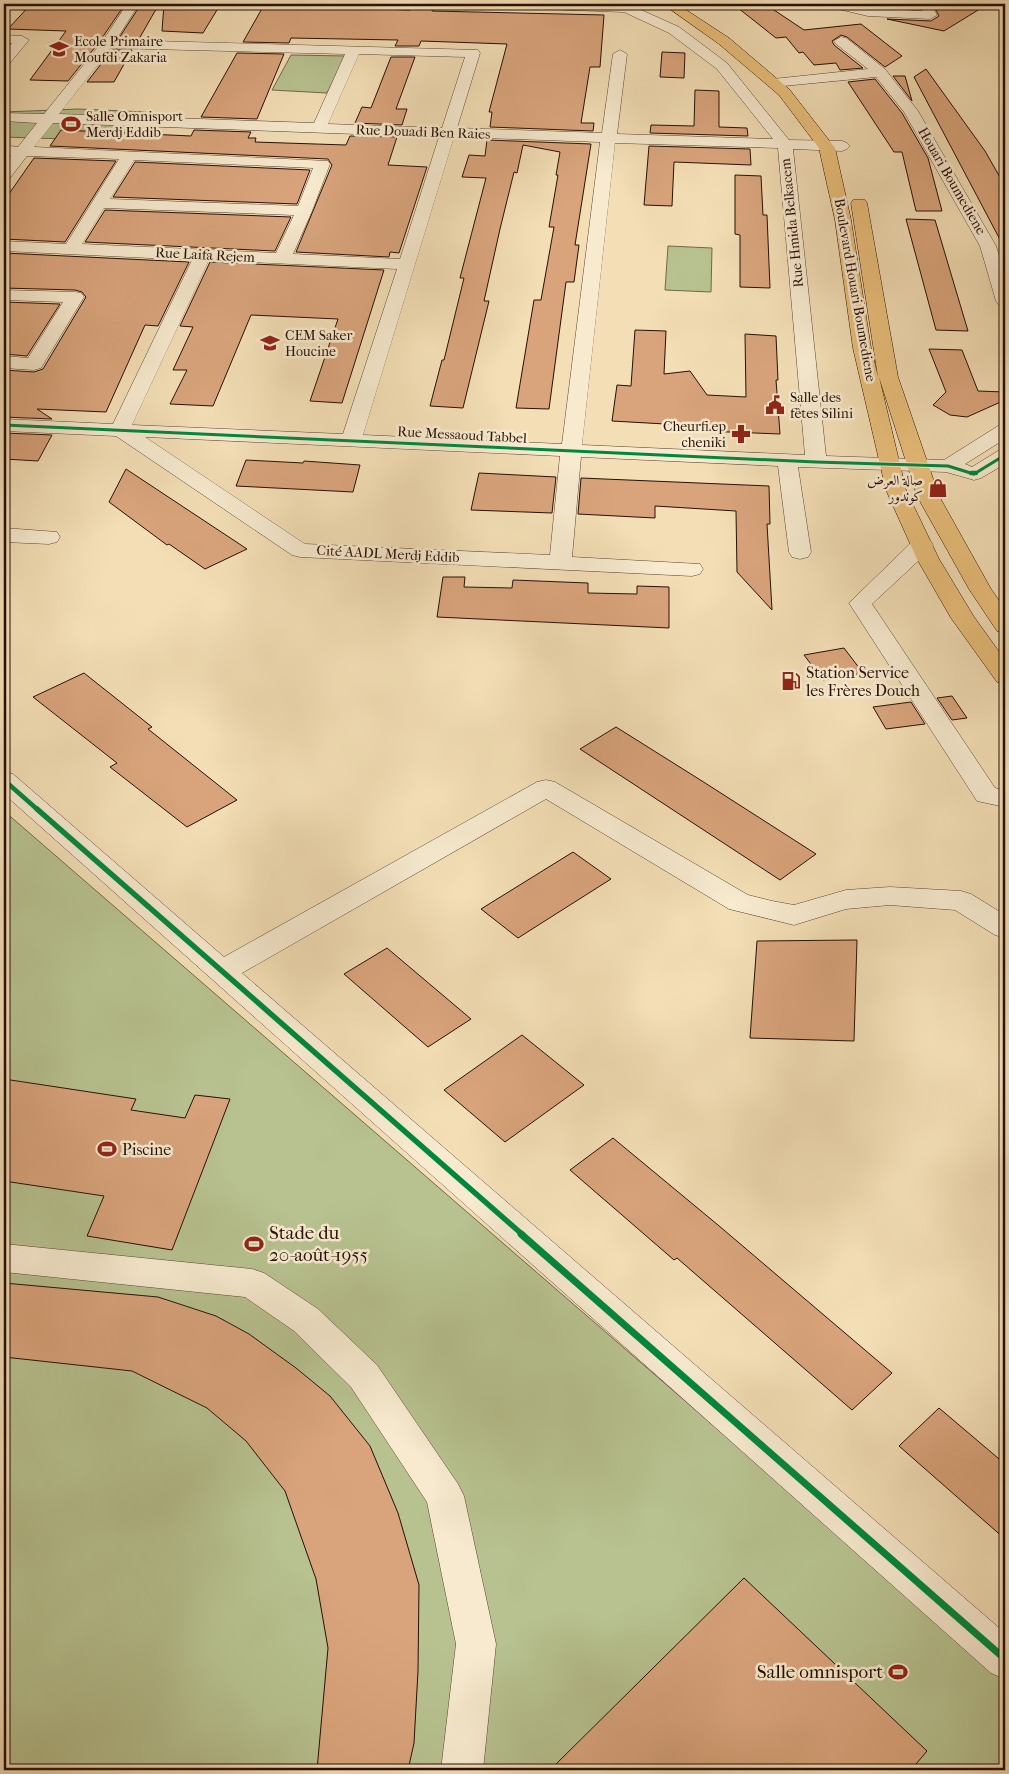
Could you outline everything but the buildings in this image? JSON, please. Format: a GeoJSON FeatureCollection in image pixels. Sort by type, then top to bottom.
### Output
{"type":"FeatureCollection","features":[{"type":"Feature","properties":{"kind":"highway","name":"Boulevard Houari Boumediene"},"geometry":{"type":"LineString","coordinates":[[669,4],[782,82]]}},
{"type":"Feature","properties":{"kind":"highway","name":"Boulevard Houari Boumediene"},"geometry":{"type":"LineString","coordinates":[[697,4],[728,24],[756,46],[782,82],[784,92],[848,165]]}},
{"type":"Feature","properties":{"kind":"highway","name":"Boulevard Houari Boumediene"},"geometry":{"type":"LineString","coordinates":[[833,146],[836,184],[862,348],[896,490],[922,545],[963,618],[1005,677]]}},
{"type":"Feature","properties":{"kind":"highway","name":"Boulevard Houari Boumediene"},"geometry":{"type":"LineString","coordinates":[[854,182],[888,377],[928,496],[980,589],[1005,626]]}},
{"type":"Feature","properties":{"kind":"street"},"geometry":{"type":"LineString","coordinates":[[4,175],[107,44],[133,4]]}},
{"type":"Feature","properties":{"kind":"street"},"geometry":{"type":"LineString","coordinates":[[517,4],[624,6]]}},
{"type":"Feature","properties":{"kind":"street"},"geometry":{"type":"LineString","coordinates":[[835,4],[868,12],[930,15],[926,4]]}},
{"type":"Feature","properties":{"kind":"street","name":"Rue Hmida Belkacem"},"geometry":{"type":"LineString","coordinates":[[624,6],[674,30],[722,66],[785,144],[816,462]]}},
{"type":"Feature","properties":{"kind":"street"},"geometry":{"type":"LineString","coordinates":[[4,39],[22,40],[4,62]]}},
{"type":"Feature","properties":{"kind":"street","name":"Houari Boumediene"},"geometry":{"type":"LineString","coordinates":[[841,41],[880,72],[911,111],[988,246],[1005,301]]}},
{"type":"Feature","properties":{"kind":"street"},"geometry":{"type":"LineString","coordinates":[[107,44],[473,54],[351,441]]}},
{"type":"Feature","properties":{"kind":"street"},"geometry":{"type":"LineString","coordinates":[[319,128],[354,50]]}},
{"type":"Feature","properties":{"kind":"street"},"geometry":{"type":"LineString","coordinates":[[560,563],[571,451],[608,138],[620,54]]}},
{"type":"Feature","properties":{"kind":"street"},"geometry":{"type":"LineString","coordinates":[[782,82],[880,72]]}},
{"type":"Feature","properties":{"kind":"street","name":"Rue Douadi Ben Raies"},"geometry":{"type":"LineString","coordinates":[[4,117],[833,146]]}},
{"type":"Feature","properties":{"kind":"street"},"geometry":{"type":"LineString","coordinates":[[4,150],[322,164],[304,211],[282,258]]}},
{"type":"Feature","properties":{"kind":"street"},"geometry":{"type":"LineString","coordinates":[[71,249],[129,155]]}},
{"type":"Feature","properties":{"kind":"street"},"geometry":{"type":"LineString","coordinates":[[100,203],[304,211]]}},
{"type":"Feature","properties":{"kind":"street","name":"Rue Laifa Rejem"},"geometry":{"type":"LineString","coordinates":[[4,246],[407,264]]}},
{"type":"Feature","properties":{"kind":"street"},"geometry":{"type":"LineString","coordinates":[[120,430],[203,255]]}},
{"type":"Feature","properties":{"kind":"street"},"geometry":{"type":"LineString","coordinates":[[4,295],[75,297],[34,364],[4,362]]}},
{"type":"Feature","properties":{"kind":"street","name":"Rue Messaoud Tabbel"},"geometry":{"type":"LineString","coordinates":[[4,425],[918,466]]}},
{"type":"Feature","properties":{"kind":"street","name":"Cité AADL Merdj Eddib"},"geometry":{"type":"LineString","coordinates":[[120,430],[300,550],[692,569]]}},
{"type":"Feature","properties":{"kind":"street"},"geometry":{"type":"LineString","coordinates":[[948,466],[1005,430]]}},
{"type":"Feature","properties":{"kind":"street"},"geometry":{"type":"LineString","coordinates":[[918,466],[948,466],[974,474],[1005,454]]}},
{"type":"Feature","properties":{"kind":"street"},"geometry":{"type":"LineString","coordinates":[[787,460],[800,552]]}},
{"type":"Feature","properties":{"kind":"street"},"geometry":{"type":"LineString","coordinates":[[4,535],[49,537]]}},
{"type":"Feature","properties":{"kind":"street"},"geometry":{"type":"LineString","coordinates":[[922,545],[860,602],[986,795],[1005,799]]}},
{"type":"Feature","properties":{"kind":"street"},"geometry":{"type":"LineString","coordinates":[[4,780],[1005,1659]]}},
{"type":"Feature","properties":{"kind":"street"},"geometry":{"type":"LineString","coordinates":[[222,971],[546,788],[739,902],[794,915],[846,900],[890,896],[961,901],[1005,928]]}},
{"type":"Feature","properties":{"kind":"street"},"geometry":{"type":"LineString","coordinates":[[4,1258],[252,1283],[306,1320],[364,1376],[445,1496],[476,1644],[462,1770]]}},
{"type":"Feature","properties":{"kind":"green space"},"geometry":{"type":"Polygon","coordinates":[[[291,55],[346,56],[327,93],[272,90],[291,55]]]}},
{"type":"Feature","properties":{"kind":"green space","name":"Salle Omnisport Merdj Eddib"},"geometry":{"type":"Polygon","coordinates":[[[78,109],[146,112],[127,141],[4,137],[4,112],[78,109]]]}},
{"type":"Feature","properties":{"kind":"green space"},"geometry":{"type":"Polygon","coordinates":[[[668,246],[712,248],[711,292],[665,290],[668,246]]]}},
{"type":"Feature","properties":{"kind":"green space","name":"Stade du 20-août-1955"},"geometry":{"type":"Polygon","coordinates":[[[4,811],[1005,1678],[1005,1770],[4,1770],[4,811]]]}},
{"type":"Feature","properties":{"kind":"cycle path"},"geometry":{"type":"LineString","coordinates":[[4,425],[816,462],[948,466],[974,474],[1005,455]]}},
{"type":"Feature","properties":{"kind":"cycle path"},"geometry":{"type":"LineString","coordinates":[[4,780],[1005,1659]]}},
{"type":"Feature","properties":{"kind":"place","name":"Ecole Primaire Moufdi Zakaria"},"geometry":{"type":"Point","coordinates":[59,49]}},
{"type":"Feature","properties":{"kind":"place","name":"Salle Omnisport Merdj Eddib"},"geometry":{"type":"Point","coordinates":[71,124]}},
{"type":"Feature","properties":{"kind":"place","name":"CEM Saker Houcine"},"geometry":{"type":"Point","coordinates":[270,343]}},
{"type":"Feature","properties":{"kind":"place","name":"Salle des fêtes Silini"},"geometry":{"type":"Point","coordinates":[775,405]}},
{"type":"Feature","properties":{"kind":"place","name":"Cheurfi.ep cheniki"},"geometry":{"type":"Point","coordinates":[741,434]}},
{"type":"Feature","properties":{"kind":"place","name":"صالة العرض كوندور"},"geometry":{"type":"Point","coordinates":[938,488]}},
{"type":"Feature","properties":{"kind":"place","name":"Station Service les Frères Douch"},"geometry":{"type":"Point","coordinates":[791,681]}},
{"type":"Feature","properties":{"kind":"place","name":"Piscine"},"geometry":{"type":"Point","coordinates":[107,1149]}},
{"type":"Feature","properties":{"kind":"place","name":"Stade du 20-août-1955"},"geometry":{"type":"Point","coordinates":[254,1244]}},
{"type":"Feature","properties":{"kind":"place","name":"Salle omnisport"},"geometry":{"type":"Point","coordinates":[898,1672]}}]}
